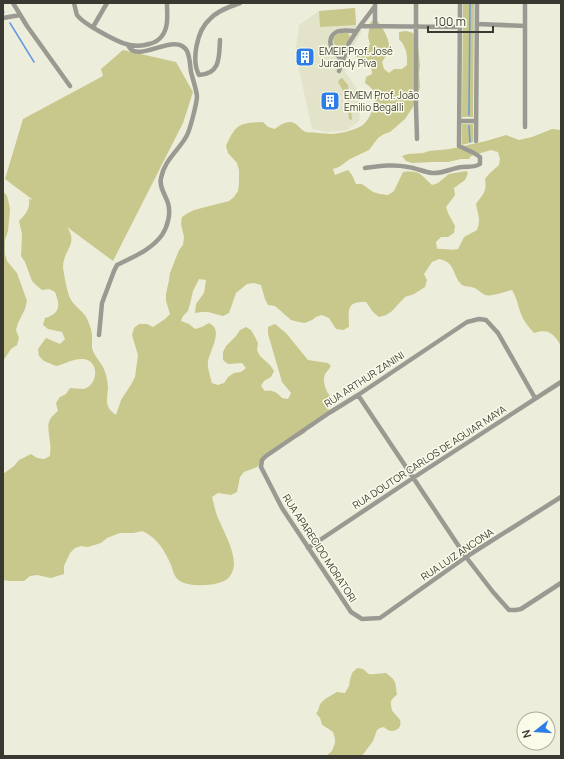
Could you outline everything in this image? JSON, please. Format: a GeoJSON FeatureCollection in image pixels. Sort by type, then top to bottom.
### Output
{"type":"FeatureCollection","features":[{"type":"Feature","properties":{"kind":"street"},"geometry":{"type":"LineString","coordinates":[[13,3],[70,86]]}},
{"type":"Feature","properties":{"kind":"street"},"geometry":{"type":"LineString","coordinates":[[74,3],[77,15],[86,23],[110,37],[128,45],[141,47],[154,43],[161,37],[165,29],[167,19],[167,3]]}},
{"type":"Feature","properties":{"kind":"street"},"geometry":{"type":"LineString","coordinates":[[93,27],[107,3]]}},
{"type":"Feature","properties":{"kind":"street"},"geometry":{"type":"LineString","coordinates":[[220,40],[218,64],[214,70],[206,75],[199,75],[196,70],[196,48],[200,33],[209,19],[231,6],[240,3]]}},
{"type":"Feature","properties":{"kind":"street"},"geometry":{"type":"LineString","coordinates":[[416,3],[416,106],[418,139]]}},
{"type":"Feature","properties":{"kind":"street"},"geometry":{"type":"LineString","coordinates":[[365,168],[396,165],[433,173],[463,167],[471,167],[480,164],[480,157],[459,146],[460,3]]}},
{"type":"Feature","properties":{"kind":"street"},"geometry":{"type":"LineString","coordinates":[[476,141],[477,3]]}},
{"type":"Feature","properties":{"kind":"street"},"geometry":{"type":"LineString","coordinates":[[525,3],[525,127]]}},
{"type":"Feature","properties":{"kind":"street"},"geometry":{"type":"LineString","coordinates":[[375,5],[375,26]]}},
{"type":"Feature","properties":{"kind":"street"},"geometry":{"type":"LineString","coordinates":[[339,71],[349,43],[375,5]]}},
{"type":"Feature","properties":{"kind":"street"},"geometry":{"type":"LineString","coordinates":[[3,18],[20,15]]}},
{"type":"Feature","properties":{"kind":"street"},"geometry":{"type":"LineString","coordinates":[[477,24],[525,26]]}},
{"type":"Feature","properties":{"kind":"street"},"geometry":{"type":"LineString","coordinates":[[360,26],[459,27]]}},
{"type":"Feature","properties":{"kind":"street"},"geometry":{"type":"LineString","coordinates":[[343,61],[331,47],[331,37],[340,31],[356,31]]}},
{"type":"Feature","properties":{"kind":"street"},"geometry":{"type":"LineString","coordinates":[[99,335],[102,303],[117,265],[152,246],[163,234],[170,216],[168,204],[160,182],[165,165],[187,136],[197,98],[189,57],[186,50],[182,46],[175,44],[141,52],[134,52],[129,49],[128,45]]}},
{"type":"Feature","properties":{"kind":"street"},"geometry":{"type":"LineString","coordinates":[[459,121],[476,121]]}},
{"type":"Feature","properties":{"kind":"street","name":"RUA ARTHUR ZANINI"},"geometry":{"type":"LineString","coordinates":[[262,460],[328,413],[358,395],[466,322],[479,319],[486,320],[498,334],[535,398]]}},
{"type":"Feature","properties":{"kind":"street","name":"RUA DOUTOR CARLOS DE AGUIAR MAYA"},"geometry":{"type":"LineString","coordinates":[[308,548],[561,382]]}},
{"type":"Feature","properties":{"kind":"street"},"geometry":{"type":"LineString","coordinates":[[358,395],[466,557],[509,610],[521,609],[561,584]]}},
{"type":"Feature","properties":{"kind":"street","name":"RUA APARECIDO MORATORI"},"geometry":{"type":"LineString","coordinates":[[262,460],[261,467],[282,508],[351,612],[362,618]]}},
{"type":"Feature","properties":{"kind":"street","name":"RUA LUIZ ANCONA"},"geometry":{"type":"LineString","coordinates":[[362,618],[380,618],[466,557],[561,497]]}},
{"type":"Feature","properties":{"kind":"shaded area"},"geometry":{"type":"Polygon","coordinates":[[[355,8],[356,25],[362,31],[352,49],[345,72],[357,89],[360,109],[359,121],[347,130],[328,132],[312,129],[298,65],[296,47],[299,25],[319,11],[355,8]]]}},
{"type":"Feature","properties":{"kind":"green space"},"geometry":{"type":"Polygon","coordinates":[[[463,3],[474,3],[473,117],[462,117],[463,3]]]}},
{"type":"Feature","properties":{"kind":"green space"},"geometry":{"type":"Polygon","coordinates":[[[355,8],[356,25],[320,27],[319,11],[355,8]]]}},
{"type":"Feature","properties":{"kind":"green space"},"geometry":{"type":"Polygon","coordinates":[[[375,18],[383,29],[389,42],[389,51],[382,62],[384,69],[389,73],[394,69],[402,69],[407,65],[406,51],[399,39],[399,32],[406,31],[413,33],[418,45],[420,87],[413,107],[405,119],[390,132],[378,138],[369,150],[333,169],[335,175],[348,170],[356,184],[362,184],[373,192],[388,195],[394,191],[403,172],[416,172],[432,185],[438,183],[449,174],[466,171],[468,173],[465,180],[454,188],[455,195],[446,207],[455,226],[454,233],[448,237],[441,237],[436,242],[437,249],[458,249],[464,237],[477,230],[479,220],[476,204],[485,190],[485,179],[499,165],[500,159],[498,152],[491,150],[471,156],[469,159],[448,162],[412,163],[406,161],[402,156],[450,149],[506,135],[519,140],[532,137],[552,129],[561,130],[561,346],[556,338],[550,333],[544,331],[534,333],[522,317],[512,290],[494,295],[485,295],[475,288],[462,285],[457,279],[451,265],[444,260],[439,259],[432,262],[424,274],[427,280],[425,287],[414,294],[405,297],[391,312],[386,315],[379,317],[373,312],[366,302],[354,303],[351,305],[349,312],[349,327],[343,330],[336,329],[329,318],[322,315],[305,323],[291,320],[275,306],[268,305],[261,285],[254,283],[247,284],[236,293],[229,313],[223,316],[208,312],[195,313],[196,304],[204,293],[206,280],[199,279],[193,291],[188,311],[183,316],[181,321],[189,324],[195,329],[209,323],[216,330],[214,344],[208,363],[212,383],[218,385],[224,383],[228,377],[234,373],[241,372],[246,368],[242,363],[228,364],[223,360],[223,352],[226,346],[240,330],[246,327],[251,330],[258,343],[257,350],[260,356],[274,371],[271,377],[264,381],[261,386],[265,391],[275,392],[282,398],[288,399],[291,393],[282,382],[268,334],[268,327],[275,324],[286,333],[308,360],[328,363],[331,366],[324,377],[325,387],[332,398],[327,416],[309,427],[305,433],[298,437],[284,441],[257,467],[244,472],[240,477],[237,492],[231,495],[218,493],[212,497],[217,515],[232,551],[234,566],[230,576],[224,581],[209,585],[194,585],[182,582],[175,576],[169,560],[160,545],[152,537],[142,531],[134,533],[120,533],[107,538],[101,543],[88,547],[81,546],[75,548],[70,553],[64,566],[64,574],[51,578],[37,575],[30,576],[24,581],[3,580],[3,474],[14,466],[19,460],[31,454],[37,458],[44,459],[50,456],[48,426],[51,419],[58,411],[56,403],[70,388],[83,389],[88,387],[94,379],[95,374],[93,365],[84,359],[73,360],[56,366],[44,361],[39,356],[38,349],[46,338],[60,344],[65,339],[62,332],[48,329],[43,325],[45,318],[57,311],[58,301],[55,292],[49,289],[42,290],[32,281],[25,262],[21,256],[22,234],[19,221],[27,211],[29,199],[33,200],[5,179],[23,119],[103,76],[101,69],[123,50],[176,62],[193,92],[183,123],[113,261],[67,227],[70,233],[71,243],[65,256],[63,267],[67,289],[71,300],[85,315],[89,323],[92,332],[92,348],[103,367],[107,378],[107,403],[112,412],[116,415],[121,400],[135,377],[138,355],[132,335],[134,328],[139,324],[147,324],[153,327],[170,314],[166,301],[166,294],[170,273],[179,250],[183,245],[184,237],[181,224],[182,217],[194,210],[229,201],[238,191],[239,170],[237,163],[228,153],[226,146],[233,133],[243,124],[255,122],[263,122],[268,127],[275,129],[282,124],[291,122],[306,132],[331,134],[356,129],[363,125],[371,114],[375,95],[373,90],[365,83],[366,77],[372,74],[370,64],[355,56],[367,50],[370,44],[368,37],[370,23],[375,18]]]}},
{"type":"Feature","properties":{"kind":"green space"},"geometry":{"type":"Polygon","coordinates":[[[348,33],[350,37],[345,50],[342,50],[334,44],[333,39],[339,34],[348,33]]]}},
{"type":"Feature","properties":{"kind":"green space"},"geometry":{"type":"Polygon","coordinates":[[[342,78],[348,85],[351,120],[349,119],[347,98],[338,82],[342,78]]]}},
{"type":"Feature","properties":{"kind":"green space"},"geometry":{"type":"Polygon","coordinates":[[[462,124],[473,124],[473,142],[462,145],[462,124]]]}},
{"type":"Feature","properties":{"kind":"green space"},"geometry":{"type":"Polygon","coordinates":[[[3,191],[7,196],[10,210],[8,231],[5,240],[5,254],[7,261],[17,273],[27,301],[16,330],[19,338],[17,345],[11,349],[3,361],[3,191]]]}},
{"type":"Feature","properties":{"kind":"green space"},"geometry":{"type":"Polygon","coordinates":[[[357,668],[363,669],[369,674],[386,673],[394,680],[397,694],[391,701],[391,707],[393,712],[400,720],[400,726],[394,731],[384,727],[377,730],[373,741],[362,756],[326,756],[332,751],[335,739],[333,732],[321,724],[320,718],[316,713],[320,704],[325,699],[337,692],[345,693],[349,686],[352,673],[357,668]]]}},
{"type":"Feature","properties":{"kind":"waterway"},"geometry":{"type":"LineString","coordinates":[[469,115],[470,3]]}},
{"type":"Feature","properties":{"kind":"waterway"},"geometry":{"type":"LineString","coordinates":[[10,23],[34,62]]}},
{"type":"Feature","properties":{"kind":"waterway"},"geometry":{"type":"LineString","coordinates":[[469,126],[470,142]]}},
{"type":"Feature","properties":{"kind":"place","name":"EMEIF Prof. José Jurandy Piva"},"geometry":{"type":"Point","coordinates":[305,57]}},
{"type":"Feature","properties":{"kind":"place","name":"EMEM Prof. João Emilio Begalli"},"geometry":{"type":"Point","coordinates":[330,101]}}]}
